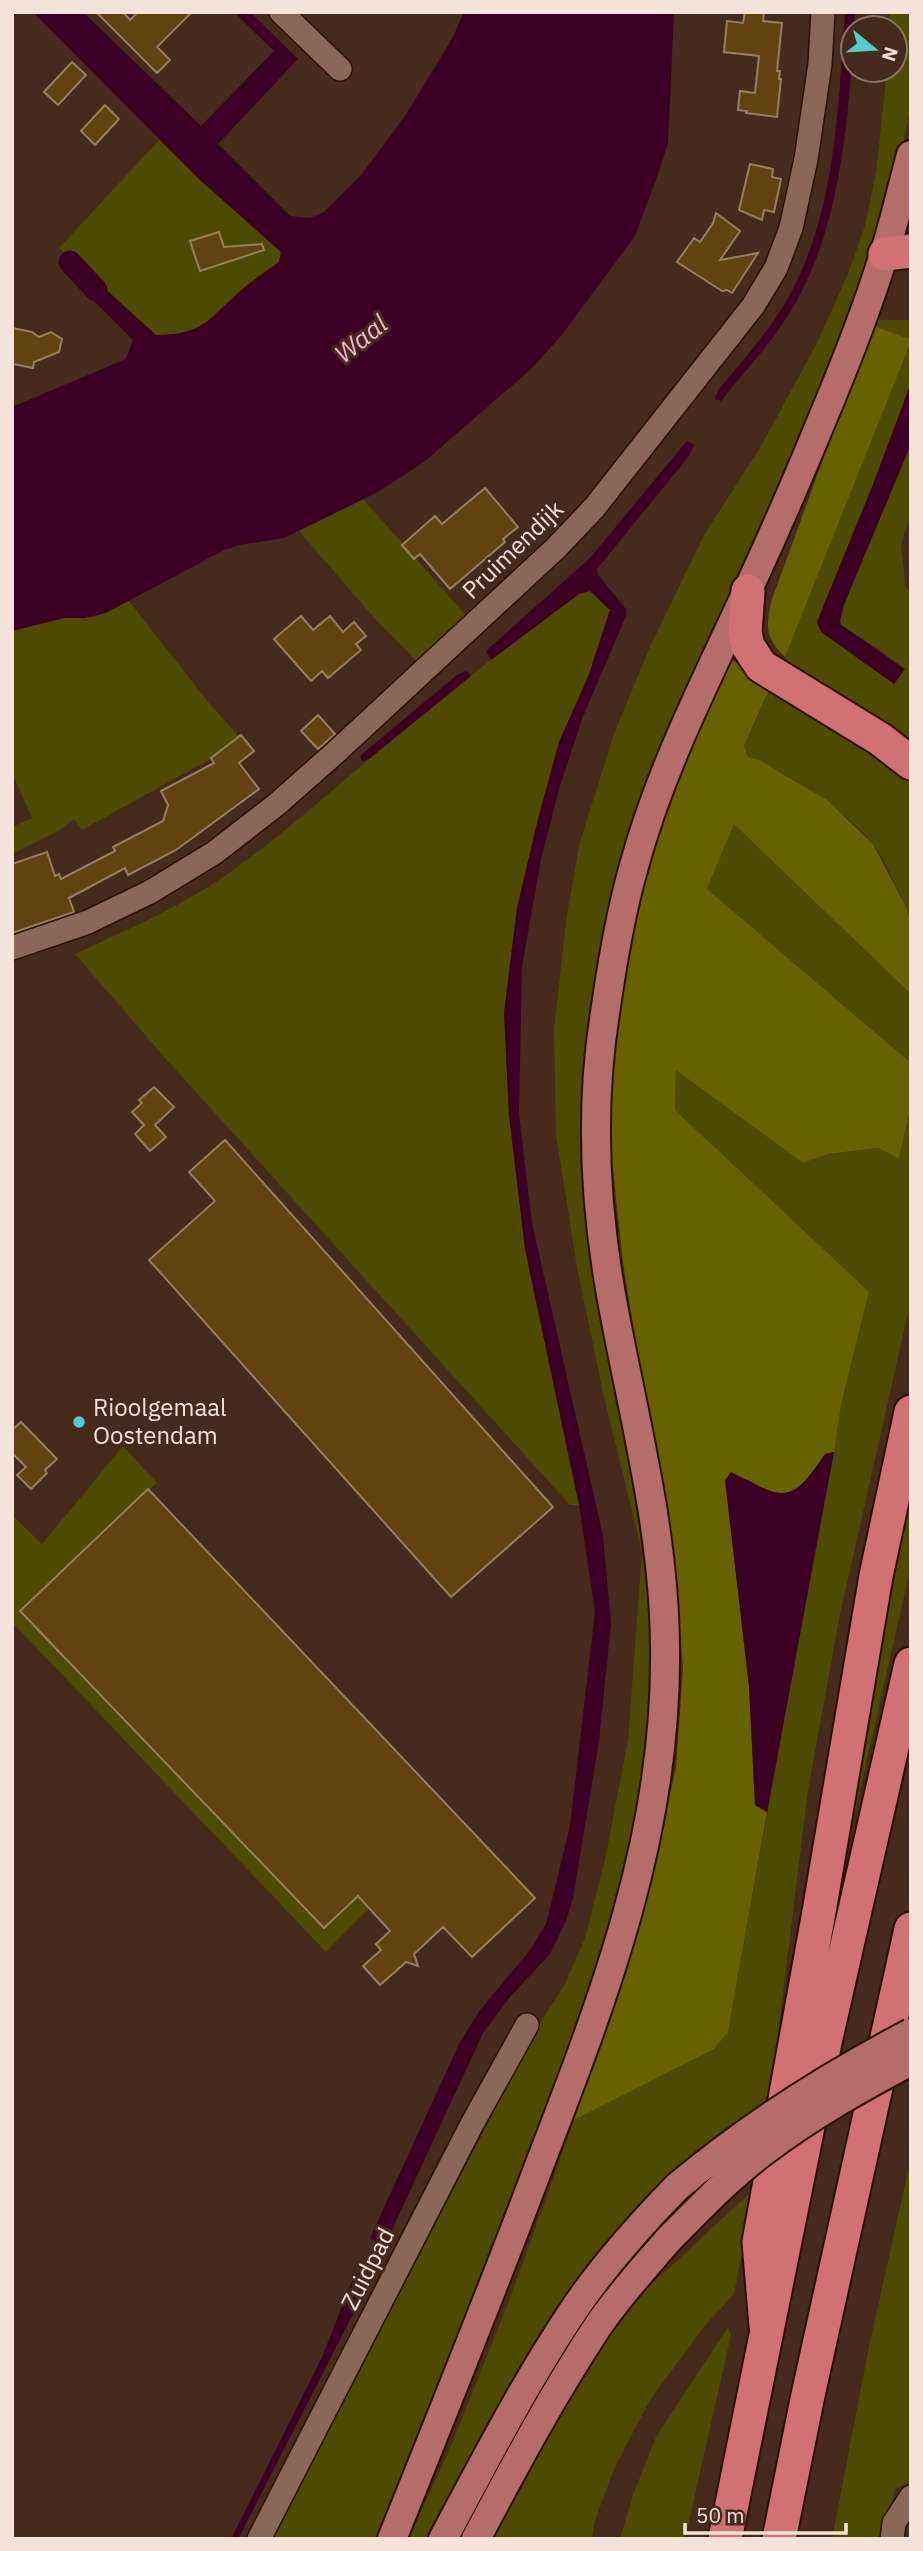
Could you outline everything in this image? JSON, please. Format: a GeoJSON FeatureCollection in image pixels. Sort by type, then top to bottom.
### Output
{"type":"FeatureCollection","features":[{"type":"Feature","properties":{"kind":"highway"},"geometry":{"type":"LineString","coordinates":[[747,591],[745,633],[748,646],[761,666],[880,739],[911,763]]}},
{"type":"Feature","properties":{"kind":"highway"},"geometry":{"type":"LineString","coordinates":[[766,2326],[759,2242],[876,1576],[911,1412]]}},
{"type":"Feature","properties":{"kind":"highway"},"geometry":{"type":"LineString","coordinates":[[725,2539],[825,2042],[911,1664]]}},
{"type":"Feature","properties":{"kind":"highway"},"geometry":{"type":"LineString","coordinates":[[779,2539],[911,1929]]}},
{"type":"Feature","properties":{"kind":"main road"},"geometry":{"type":"LineString","coordinates":[[392,2539],[481,2319],[617,1955],[635,1893],[649,1828],[664,1714],[666,1652],[663,1587],[654,1513],[611,1295],[600,1207],[596,1117],[603,1022],[617,937],[634,863],[684,728],[898,252],[911,155]]}},
{"type":"Feature","properties":{"kind":"main road"},"geometry":{"type":"LineString","coordinates":[[443,2539],[520,2398],[573,2310],[635,2232],[677,2188],[763,2119],[836,2073],[911,2033]]}},
{"type":"Feature","properties":{"kind":"main road"},"geometry":{"type":"LineString","coordinates":[[476,2539],[561,2385],[599,2325],[669,2239],[714,2194],[805,2121],[911,2061]]}},
{"type":"Feature","properties":{"kind":"street"},"geometry":{"type":"LineString","coordinates":[[281,12],[340,69]]}},
{"type":"Feature","properties":{"kind":"street","name":"Pruimendijk"},"geometry":{"type":"LineString","coordinates":[[12,948],[88,922],[150,892],[214,853],[276,805],[336,752],[556,548],[594,508],[753,306],[776,268],[791,228],[806,159],[820,64],[823,12]]}},
{"type":"Feature","properties":{"kind":"street","name":"Zuidpad"},"geometry":{"type":"LineString","coordinates":[[259,2539],[472,2124],[527,2025]]}},
{"type":"Feature","properties":{"kind":"street"},"geometry":{"type":"LineString","coordinates":[[892,2539],[894,2523],[911,2497]]}},
{"type":"Feature","properties":{"kind":"shaded area"},"geometry":{"type":"Polygon","coordinates":[[[911,12],[910,109],[898,170],[875,256],[591,1036],[627,1422],[652,1636],[649,1726],[642,1793],[628,1865],[555,2095],[384,2539],[273,2539],[538,2026],[564,1986],[585,1938],[605,1860],[628,1740],[642,1552],[603,1393],[577,1267],[556,1135],[554,1028],[567,914],[580,842],[614,734],[649,649],[704,535],[760,448],[817,343],[848,274],[865,226],[876,173],[886,84],[909,84],[909,14],[890,14],[911,12]]]}},
{"type":"Feature","properties":{"kind":"shaded area"},"geometry":{"type":"Polygon","coordinates":[[[159,140],[281,252],[279,261],[248,284],[206,323],[186,332],[156,335],[59,248],[159,140]]]}},
{"type":"Feature","properties":{"kind":"shaded area"},"geometry":{"type":"Polygon","coordinates":[[[875,320],[911,320],[911,383],[817,622],[889,656],[840,622],[843,607],[911,444],[911,513],[901,545],[906,587],[911,595],[911,750],[780,669],[910,344],[908,339],[872,325],[875,320]]]}},
{"type":"Feature","properties":{"kind":"shaded area"},"geometry":{"type":"Polygon","coordinates":[[[872,325],[909,339],[910,344],[785,657],[770,638],[768,619],[771,602],[872,325]]]}},
{"type":"Feature","properties":{"kind":"shaded area"},"geometry":{"type":"Polygon","coordinates":[[[363,499],[471,621],[421,665],[376,620],[299,531],[363,499]]]}},
{"type":"Feature","properties":{"kind":"shaded area"},"geometry":{"type":"Polygon","coordinates":[[[590,591],[610,610],[588,677],[559,742],[538,819],[517,908],[504,1013],[509,1115],[525,1249],[579,1505],[570,1505],[165,1058],[75,954],[176,905],[233,870],[463,682],[579,594],[590,591]]]}},
{"type":"Feature","properties":{"kind":"shaded area"},"geometry":{"type":"Polygon","coordinates":[[[129,601],[208,702],[243,741],[82,830],[74,819],[60,830],[12,854],[12,827],[32,818],[12,773],[12,631],[64,618],[95,617],[129,601]]]}},
{"type":"Feature","properties":{"kind":"shaded area"},"geometry":{"type":"Polygon","coordinates":[[[728,658],[773,681],[744,746],[748,757],[761,761],[827,800],[873,844],[905,905],[911,923],[911,994],[734,824],[707,889],[911,1063],[911,1105],[899,1159],[878,1148],[828,1154],[803,1163],[676,1070],[675,1110],[869,1292],[841,1405],[834,1452],[825,1454],[802,1485],[786,1493],[766,1490],[744,1479],[725,1480],[749,1686],[755,1805],[767,1812],[728,2032],[714,2049],[574,2120],[615,1999],[658,1848],[676,1768],[683,1669],[677,1589],[664,1491],[643,1387],[623,1263],[610,1142],[613,1039],[627,939],[679,755],[728,658]]]}},
{"type":"Feature","properties":{"kind":"shaded area"},"geometry":{"type":"Polygon","coordinates":[[[774,681],[886,758],[911,780],[911,923],[883,861],[862,832],[815,794],[780,772],[748,757],[744,746],[774,681]]]}},
{"type":"Feature","properties":{"kind":"shaded area"},"geometry":{"type":"Polygon","coordinates":[[[734,823],[911,994],[911,1063],[707,889],[734,823]]]}},
{"type":"Feature","properties":{"kind":"shaded area"},"geometry":{"type":"Polygon","coordinates":[[[676,1069],[803,1163],[828,1154],[878,1148],[899,1159],[911,1105],[911,1300],[839,1619],[808,1790],[770,2100],[702,2148],[655,2194],[431,2539],[408,2539],[449,2451],[511,2296],[574,2120],[713,2049],[728,2032],[841,1405],[869,1293],[675,1110],[676,1069]]]}},
{"type":"Feature","properties":{"kind":"shaded area"},"geometry":{"type":"Polygon","coordinates":[[[123,1446],[157,1483],[23,1606],[160,1756],[401,1876],[326,1952],[12,1622],[12,1515],[42,1544],[123,1446]]]}},
{"type":"Feature","properties":{"kind":"shaded area"},"geometry":{"type":"Polygon","coordinates":[[[911,1456],[911,1566],[816,1984],[911,1456]]]}},
{"type":"Feature","properties":{"kind":"shaded area"},"geometry":{"type":"Polygon","coordinates":[[[911,2158],[911,2481],[895,2489],[884,2539],[832,2539],[869,2346],[911,2158]]]}},
{"type":"Feature","properties":{"kind":"shaded area"},"geometry":{"type":"Polygon","coordinates":[[[754,2189],[734,2294],[703,2328],[650,2400],[615,2467],[595,2520],[592,2539],[484,2539],[585,2364],[641,2294],[754,2189]]]}},
{"type":"Feature","properties":{"kind":"shaded area"},"geometry":{"type":"Polygon","coordinates":[[[728,2327],[731,2335],[685,2539],[620,2539],[633,2495],[656,2437],[728,2327]]]}},
{"type":"Feature","properties":{"kind":"water","name":"Waal"},"geometry":{"type":"Polygon","coordinates":[[[33,12],[83,12],[201,126],[274,51],[234,12],[250,12],[298,59],[218,144],[290,216],[310,218],[324,212],[362,174],[405,116],[452,39],[464,12],[674,12],[668,143],[635,236],[561,336],[531,369],[424,462],[378,492],[284,538],[224,550],[106,613],[84,618],[64,618],[12,631],[12,407],[126,359],[133,340],[70,277],[79,265],[156,335],[173,334],[197,328],[206,322],[248,284],[279,262],[281,252],[199,179],[33,12]]]}},
{"type":"Feature","properties":{"kind":"water"},"geometry":{"type":"Polygon","coordinates":[[[840,84],[850,84],[840,169],[832,209],[806,283],[787,317],[764,349],[721,401],[715,399],[718,390],[777,316],[801,271],[824,200],[840,84]]]}},
{"type":"Feature","properties":{"kind":"water"},"geometry":{"type":"Polygon","coordinates":[[[911,383],[911,444],[843,607],[840,621],[841,625],[905,669],[894,684],[821,632],[817,622],[911,383]]]}},
{"type":"Feature","properties":{"kind":"water"},"geometry":{"type":"Polygon","coordinates":[[[687,441],[694,445],[689,456],[597,569],[598,575],[626,609],[626,616],[582,719],[560,786],[541,859],[522,966],[519,1114],[532,1223],[603,1536],[611,1623],[599,1741],[573,1898],[566,1921],[550,1954],[510,1997],[483,2033],[384,2247],[370,2238],[460,2042],[480,2010],[530,1950],[546,1924],[570,1826],[595,1612],[579,1505],[525,1249],[509,1115],[504,1013],[517,908],[538,819],[559,742],[588,677],[610,610],[590,591],[579,594],[491,660],[486,651],[590,558],[687,441]]]}},
{"type":"Feature","properties":{"kind":"water"},"geometry":{"type":"Polygon","coordinates":[[[466,671],[471,676],[369,759],[362,761],[360,756],[457,675],[466,671]]]}},
{"type":"Feature","properties":{"kind":"water"},"geometry":{"type":"Polygon","coordinates":[[[834,1452],[767,1812],[755,1805],[749,1686],[725,1480],[731,1472],[763,1488],[784,1493],[802,1483],[825,1454],[834,1452]]]}},
{"type":"Feature","properties":{"kind":"water"},"geometry":{"type":"Polygon","coordinates":[[[368,2273],[371,2279],[238,2539],[231,2539],[322,2357],[355,2274],[368,2273]]]}},
{"type":"Feature","properties":{"kind":"building"},"geometry":{"type":"Polygon","coordinates":[[[96,12],[123,12],[130,20],[138,12],[192,12],[157,47],[170,60],[157,73],[96,12]]]}},
{"type":"Feature","properties":{"kind":"building"},"geometry":{"type":"Polygon","coordinates":[[[745,12],[764,12],[763,21],[782,23],[777,71],[780,71],[781,79],[777,117],[738,110],[740,91],[755,93],[759,56],[724,52],[727,21],[743,23],[745,12]]]}},
{"type":"Feature","properties":{"kind":"building"},"geometry":{"type":"Polygon","coordinates":[[[72,62],[86,75],[58,105],[44,92],[72,62]]]}},
{"type":"Feature","properties":{"kind":"building"},"geometry":{"type":"Polygon","coordinates":[[[105,105],[119,119],[95,145],[81,131],[105,105]]]}},
{"type":"Feature","properties":{"kind":"building"},"geometry":{"type":"Polygon","coordinates":[[[750,164],[773,169],[772,177],[781,179],[774,212],[764,210],[762,220],[739,210],[750,164]]]}},
{"type":"Feature","properties":{"kind":"building"},"geometry":{"type":"Polygon","coordinates":[[[716,213],[740,231],[720,260],[758,253],[732,293],[722,291],[677,262],[694,238],[700,242],[713,223],[716,213]]]}},
{"type":"Feature","properties":{"kind":"building"},"geometry":{"type":"Polygon","coordinates":[[[219,232],[224,247],[262,244],[264,250],[200,271],[190,241],[219,232]]]}},
{"type":"Feature","properties":{"kind":"building"},"geometry":{"type":"Polygon","coordinates":[[[12,328],[32,332],[39,337],[51,332],[62,339],[59,352],[34,362],[33,368],[13,364],[12,328]]]}},
{"type":"Feature","properties":{"kind":"building"},"geometry":{"type":"Polygon","coordinates":[[[485,488],[518,527],[503,539],[505,542],[450,589],[420,554],[414,559],[402,545],[435,516],[442,524],[485,488]]]}},
{"type":"Feature","properties":{"kind":"building"},"geometry":{"type":"Polygon","coordinates":[[[301,616],[313,630],[330,616],[343,632],[354,622],[366,636],[356,644],[361,650],[328,678],[322,671],[311,681],[274,639],[301,616]]]}},
{"type":"Feature","properties":{"kind":"building"},"geometry":{"type":"Polygon","coordinates":[[[318,715],[335,734],[318,749],[301,731],[318,715]]]}},
{"type":"Feature","properties":{"kind":"building"},"geometry":{"type":"Polygon","coordinates":[[[241,735],[254,751],[239,763],[259,789],[176,850],[128,875],[125,868],[69,898],[74,912],[12,933],[12,864],[47,852],[55,876],[59,874],[61,879],[115,851],[113,847],[163,821],[168,805],[161,791],[214,763],[211,758],[241,735]]]}},
{"type":"Feature","properties":{"kind":"building"},"geometry":{"type":"Polygon","coordinates":[[[154,1087],[174,1107],[155,1125],[166,1137],[150,1151],[135,1134],[144,1125],[132,1112],[142,1103],[139,1100],[154,1087]]]}},
{"type":"Feature","properties":{"kind":"building"},"geometry":{"type":"Polygon","coordinates":[[[225,1140],[553,1507],[451,1597],[149,1260],[215,1201],[189,1172],[225,1140]]]}},
{"type":"Feature","properties":{"kind":"building"},"geometry":{"type":"Polygon","coordinates":[[[21,1422],[57,1459],[31,1489],[17,1475],[26,1467],[12,1453],[12,1430],[21,1422]]]}},
{"type":"Feature","properties":{"kind":"building"},"geometry":{"type":"Polygon","coordinates":[[[148,1489],[535,1898],[472,1957],[443,1927],[414,1954],[418,1966],[406,1962],[380,1985],[363,1966],[381,1950],[376,1944],[390,1931],[358,1896],[324,1928],[20,1611],[148,1489]]]}},
{"type":"Feature","properties":{"kind":"waterway"},"geometry":{"type":"LineString","coordinates":[[70,262],[96,290]]}},
{"type":"Feature","properties":{"kind":"place","name":"Rioolgemaal Oostendam"},"geometry":{"type":"Point","coordinates":[79,1422]}}]}
